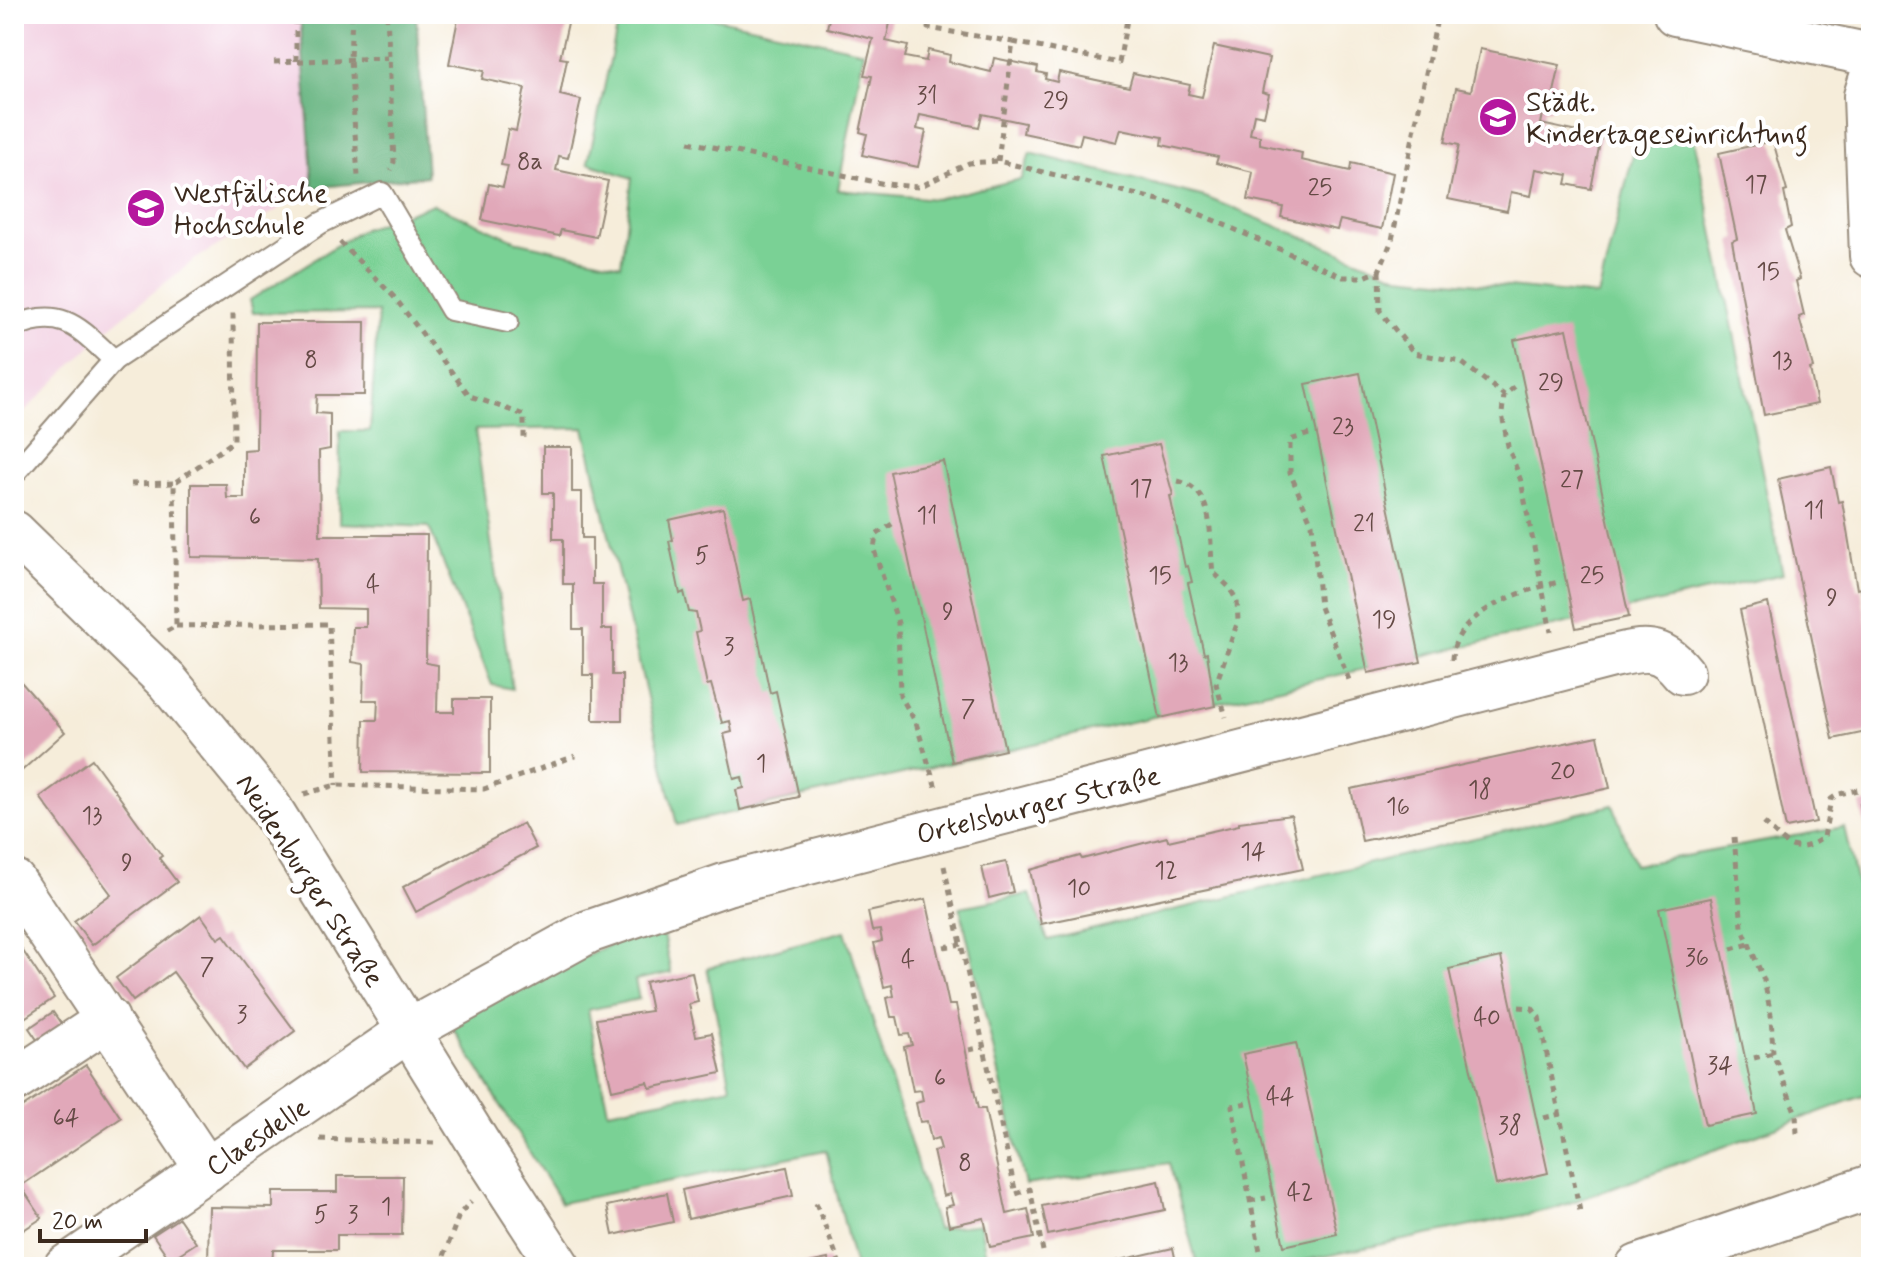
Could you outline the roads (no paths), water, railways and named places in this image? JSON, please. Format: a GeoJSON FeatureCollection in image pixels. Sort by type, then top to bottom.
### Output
{"type":"FeatureCollection","features":[{"type":"Feature","properties":{"kind":"street"},"geometry":{"type":"LineString","coordinates":[[1675,14],[1871,55]]}},
{"type":"Feature","properties":{"kind":"street"},"geometry":{"type":"LineString","coordinates":[[1871,77],[1865,96],[1871,256]]}},
{"type":"Feature","properties":{"kind":"street","name":"Neidenburger Straße"},"geometry":{"type":"LineString","coordinates":[[14,532],[167,681],[268,804],[559,1267]]}},
{"type":"Feature","properties":{"kind":"street","name":"Ortelsburger Straße"},"geometry":{"type":"LineString","coordinates":[[408,1031],[588,932],[727,884],[1644,649],[1670,656],[1683,673]]}},
{"type":"Feature","properties":{"kind":"street"},"geometry":{"type":"LineString","coordinates":[[14,881],[207,1170]]}},
{"type":"Feature","properties":{"kind":"street"},"geometry":{"type":"LineString","coordinates":[[14,1081],[108,1019]]}},
{"type":"Feature","properties":{"kind":"street","name":"Claesdelle"},"geometry":{"type":"LineString","coordinates":[[65,1267],[408,1031]]}},
{"type":"Feature","properties":{"kind":"street"},"geometry":{"type":"LineString","coordinates":[[1638,1267],[1871,1187]]}},
{"type":"Feature","properties":{"kind":"lane"},"geometry":{"type":"LineString","coordinates":[[14,474],[114,360],[321,223],[382,193],[451,310],[508,322]]}},
{"type":"Feature","properties":{"kind":"lane"},"geometry":{"type":"LineString","coordinates":[[14,327],[32,319],[51,317],[73,324],[114,360]]}},
{"type":"Feature","properties":{"kind":"place","name":"Städt. Kindertageseinrichtung"},"geometry":{"type":"Point","coordinates":[1498,117]}},
{"type":"Feature","properties":{"kind":"place","name":"Westfälische Hochschule"},"geometry":{"type":"Point","coordinates":[146,208]}}]}
